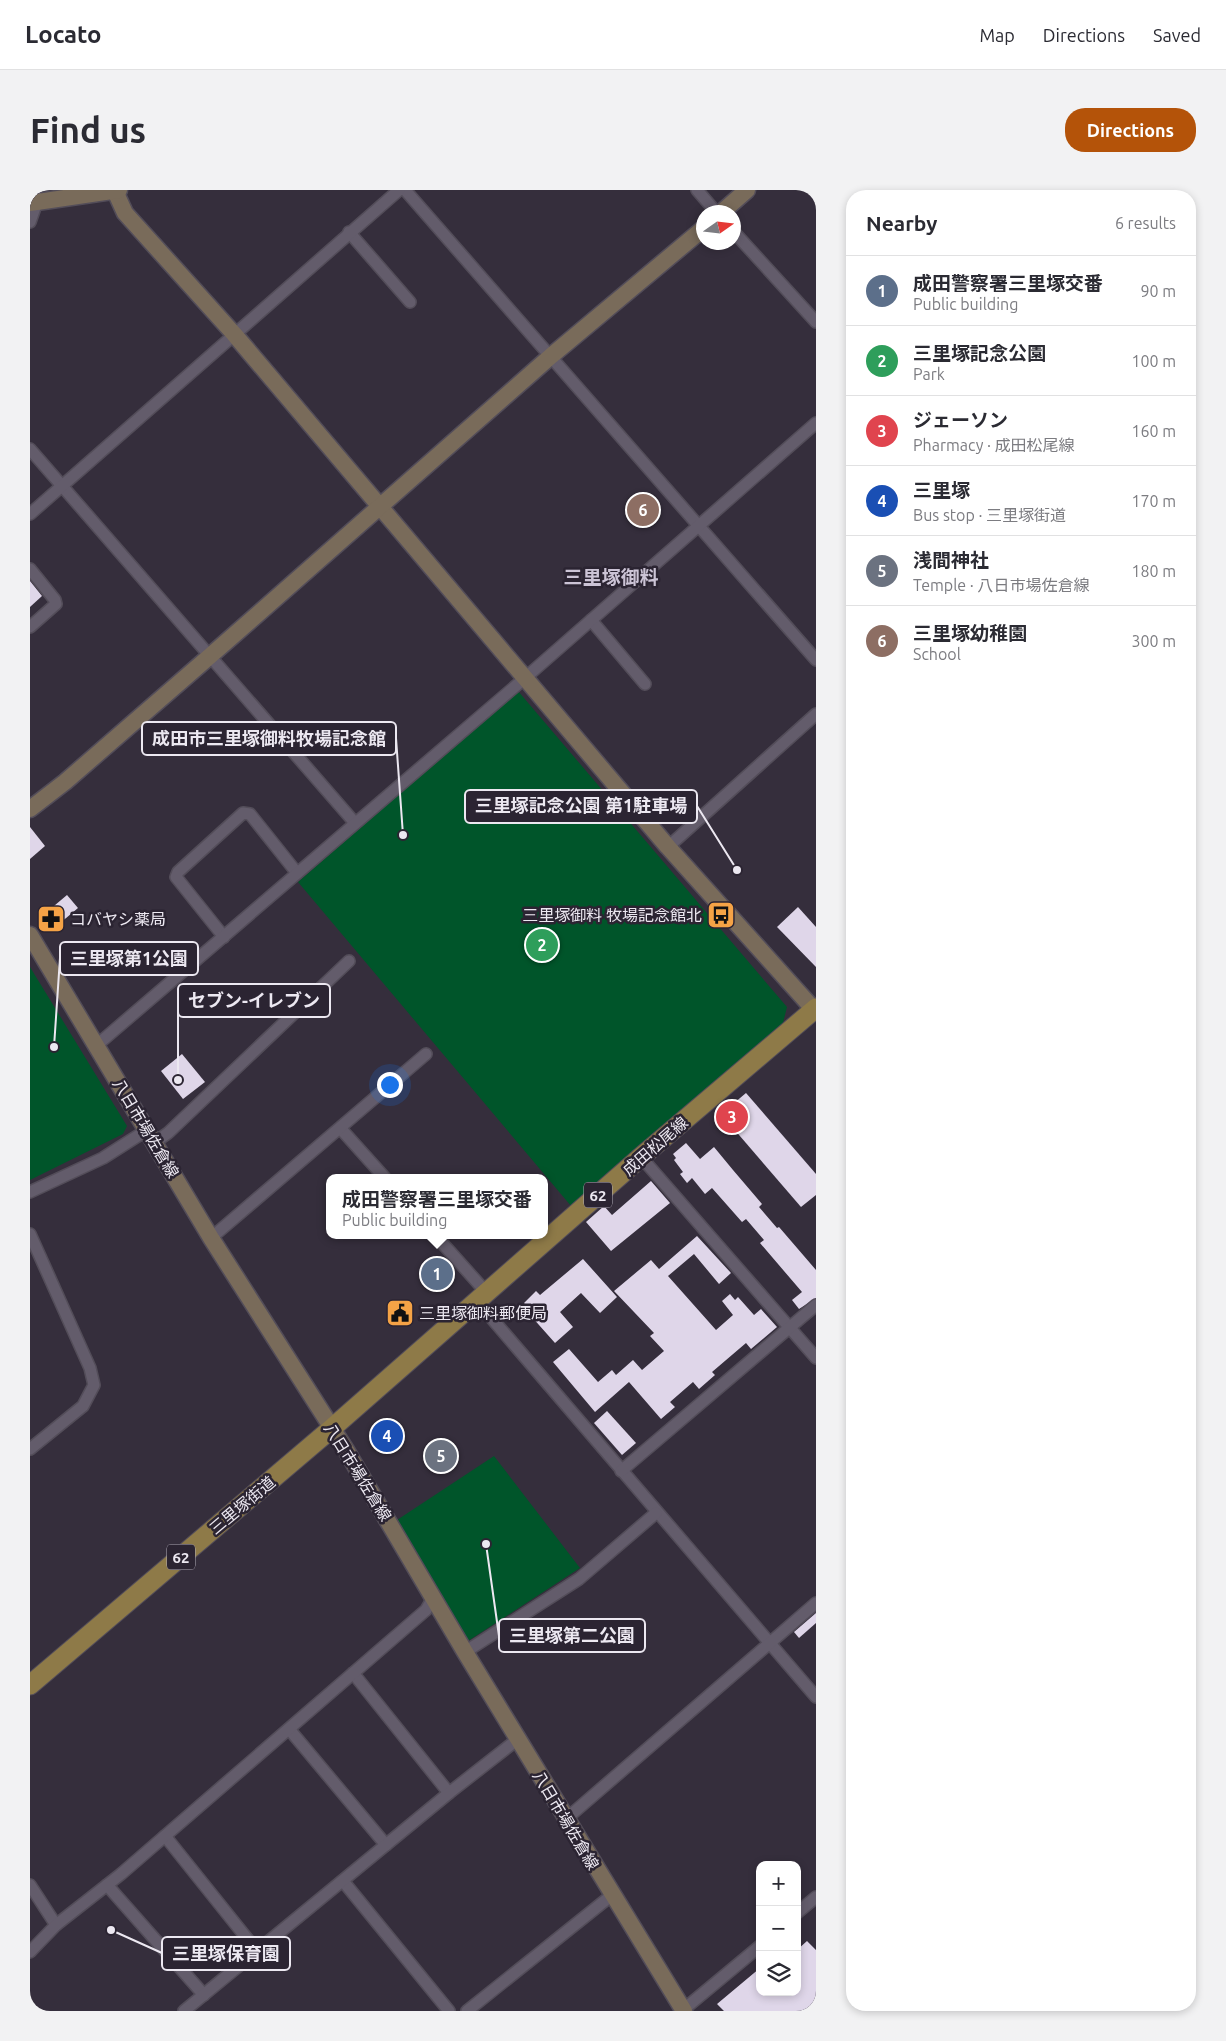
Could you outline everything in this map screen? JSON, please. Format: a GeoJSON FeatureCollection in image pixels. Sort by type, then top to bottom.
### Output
{"type":"FeatureCollection","features":[{"type":"Feature","properties":{"kind":"main road","name":"成田松尾線"},"geometry":{"type":"LineString","coordinates":[[548,1238],[815,1010]]}},
{"type":"Feature","properties":{"kind":"main road","name":"成田松尾線"},"geometry":{"type":"LineString","coordinates":[[384,1382],[547,1239]]}},
{"type":"Feature","properties":{"kind":"main road","name":"三里塚街道"},"geometry":{"type":"LineString","coordinates":[[30,1685],[384,1382]]}},
{"type":"Feature","properties":{"kind":"street"},"geometry":{"type":"LineString","coordinates":[[30,222],[33,218],[34,198],[117,190],[125,213],[234,334],[668,847],[815,1010]]}},
{"type":"Feature","properties":{"kind":"street"},"geometry":{"type":"LineString","coordinates":[[30,514],[399,190]]}},
{"type":"Feature","properties":{"kind":"street"},"geometry":{"type":"LineString","coordinates":[[406,190],[816,660]]}},
{"type":"Feature","properties":{"kind":"street"},"geometry":{"type":"LineString","coordinates":[[697,190],[710,205]]}},
{"type":"Feature","properties":{"kind":"street"},"geometry":{"type":"LineString","coordinates":[[730,205],[747,190]]}},
{"type":"Feature","properties":{"kind":"street"},"geometry":{"type":"LineString","coordinates":[[349,232],[410,302]]}},
{"type":"Feature","properties":{"kind":"street"},"geometry":{"type":"LineString","coordinates":[[30,809],[65,782],[210,656],[551,356],[696,235]]}},
{"type":"Feature","properties":{"kind":"street"},"geometry":{"type":"LineString","coordinates":[[741,240],[816,322]]}},
{"type":"Feature","properties":{"kind":"street"},"geometry":{"type":"LineString","coordinates":[[97,1045],[525,678],[816,423]]}},
{"type":"Feature","properties":{"kind":"street"},"geometry":{"type":"LineString","coordinates":[[30,449],[354,823]]}},
{"type":"Feature","properties":{"kind":"street"},"geometry":{"type":"LineString","coordinates":[[30,568],[55,600],[56,604],[30,627]]}},
{"type":"Feature","properties":{"kind":"street"},"geometry":{"type":"LineString","coordinates":[[591,620],[644,684]]}},
{"type":"Feature","properties":{"kind":"street"},"geometry":{"type":"LineString","coordinates":[[668,847],[816,714]]}},
{"type":"Feature","properties":{"kind":"street"},"geometry":{"type":"LineString","coordinates":[[224,937],[176,878],[178,872],[242,813],[250,814],[297,873]]}},
{"type":"Feature","properties":{"kind":"street","name":"八日市場佐倉線"},"geometry":{"type":"LineString","coordinates":[[30,935],[211,1238],[346,1450],[465,1652],[684,2011]]}},
{"type":"Feature","properties":{"kind":"street"},"geometry":{"type":"LineString","coordinates":[[30,1192],[151,1136],[168,1133],[349,961]]}},
{"type":"Feature","properties":{"kind":"street"},"geometry":{"type":"LineString","coordinates":[[211,1238],[341,1129],[426,1054]]}},
{"type":"Feature","properties":{"kind":"street"},"geometry":{"type":"LineString","coordinates":[[341,1129],[381,1174]]}},
{"type":"Feature","properties":{"kind":"street"},"geometry":{"type":"LineString","coordinates":[[641,1157],[816,1358]]}},
{"type":"Feature","properties":{"kind":"street"},"geometry":{"type":"LineString","coordinates":[[30,1234],[90,1368],[94,1385],[83,1406],[30,1450]]}},
{"type":"Feature","properties":{"kind":"street"},"geometry":{"type":"LineString","coordinates":[[439,1239],[481,1296],[621,1471],[816,1697]]}},
{"type":"Feature","properties":{"kind":"street"},"geometry":{"type":"LineString","coordinates":[[621,1471],[816,1305]]}},
{"type":"Feature","properties":{"kind":"street"},"geometry":{"type":"LineString","coordinates":[[465,1652],[579,1579],[656,1513]]}},
{"type":"Feature","properties":{"kind":"street"},"geometry":{"type":"LineString","coordinates":[[30,1952],[56,1925],[165,1836],[426,1610],[433,1598]]}},
{"type":"Feature","properties":{"kind":"street"},"geometry":{"type":"LineString","coordinates":[[566,1819],[816,1603]]}},
{"type":"Feature","properties":{"kind":"street"},"geometry":{"type":"LineString","coordinates":[[353,1672],[449,1793]]}},
{"type":"Feature","properties":{"kind":"street"},"geometry":{"type":"LineString","coordinates":[[289,1729],[386,1845]]}},
{"type":"Feature","properties":{"kind":"street"},"geometry":{"type":"LineString","coordinates":[[184,2011],[449,1793],[518,1739]]}},
{"type":"Feature","properties":{"kind":"street"},"geometry":{"type":"LineString","coordinates":[[165,1836],[257,1951]]}},
{"type":"Feature","properties":{"kind":"street"},"geometry":{"type":"LineString","coordinates":[[343,1881],[449,2011]]}},
{"type":"Feature","properties":{"kind":"street"},"geometry":{"type":"LineString","coordinates":[[30,1885],[56,1925]]}},
{"type":"Feature","properties":{"kind":"street"},"geometry":{"type":"LineString","coordinates":[[107,1885],[204,1995]]}},
{"type":"Feature","properties":{"kind":"street"},"geometry":{"type":"LineString","coordinates":[[467,2011],[612,1895]]}},
{"type":"Feature","properties":{"kind":"street"},"geometry":{"type":"LineString","coordinates":[[801,1910],[816,1897]]}},
{"type":"Feature","properties":{"kind":"street"},"geometry":{"type":"LineString","coordinates":[[684,2011],[756,1949]]}},
{"type":"Feature","properties":{"kind":"green space"},"geometry":{"type":"Polygon","coordinates":[[[518,691],[787,1007],[783,1023],[571,1206],[548,1179],[548,1174],[544,1174],[298,882],[518,691]]]}},
{"type":"Feature","properties":{"kind":"green space"},"geometry":{"type":"Polygon","coordinates":[[[30,967],[127,1126],[123,1134],[30,1180],[30,967]]]}},
{"type":"Feature","properties":{"kind":"green space"},"geometry":{"type":"Polygon","coordinates":[[[494,1456],[580,1568],[468,1641],[397,1520],[494,1456]]]}},
{"type":"Feature","properties":{"kind":"building"},"geometry":{"type":"Polygon","coordinates":[[[30,581],[42,596],[30,607],[30,581]]]}},
{"type":"Feature","properties":{"kind":"building"},"geometry":{"type":"Polygon","coordinates":[[[30,827],[45,846],[30,859],[30,827]]]}},
{"type":"Feature","properties":{"kind":"building"},"geometry":{"type":"Polygon","coordinates":[[[67,895],[78,908],[53,929],[42,916],[67,895]]]}},
{"type":"Feature","properties":{"kind":"building"},"geometry":{"type":"Polygon","coordinates":[[[798,907],[816,927],[816,967],[777,927],[798,907]]]}},
{"type":"Feature","properties":{"kind":"building"},"geometry":{"type":"Polygon","coordinates":[[[182,1054],[205,1082],[183,1099],[161,1071],[182,1054]]]}},
{"type":"Feature","properties":{"kind":"building"},"geometry":{"type":"Polygon","coordinates":[[[746,1093],[816,1174],[816,1195],[801,1207],[721,1114],[746,1093]]]}},
{"type":"Feature","properties":{"kind":"building"},"geometry":{"type":"Polygon","coordinates":[[[686,1143],[700,1159],[714,1147],[762,1204],[759,1207],[816,1270],[816,1298],[799,1309],[792,1300],[802,1292],[760,1243],[764,1240],[746,1219],[742,1222],[712,1188],[705,1194],[692,1178],[687,1183],[680,1174],[683,1172],[674,1160],[676,1158],[673,1154],[686,1143]]]}},
{"type":"Feature","properties":{"kind":"building"},"geometry":{"type":"Polygon","coordinates":[[[651,1181],[670,1203],[611,1251],[586,1222],[604,1206],[612,1215],[651,1181]]]}},
{"type":"Feature","properties":{"kind":"building"},"geometry":{"type":"Polygon","coordinates":[[[697,1236],[731,1273],[719,1284],[694,1254],[668,1276],[716,1330],[733,1315],[722,1301],[730,1294],[735,1300],[738,1297],[754,1315],[761,1309],[777,1327],[751,1349],[746,1343],[712,1372],[715,1375],[699,1389],[693,1382],[670,1402],[675,1407],[661,1419],[629,1382],[595,1412],[553,1362],[569,1349],[598,1382],[612,1370],[616,1375],[633,1360],[642,1370],[664,1351],[650,1336],[654,1333],[614,1291],[651,1260],[659,1269],[697,1236]]]}},
{"type":"Feature","properties":{"kind":"building"},"geometry":{"type":"Polygon","coordinates":[[[583,1259],[617,1297],[600,1313],[581,1293],[560,1312],[573,1327],[555,1343],[531,1316],[533,1314],[524,1303],[536,1291],[540,1295],[583,1259]]]}},
{"type":"Feature","properties":{"kind":"building"},"geometry":{"type":"Polygon","coordinates":[[[607,1411],[636,1443],[622,1455],[594,1423],[607,1411]]]}},
{"type":"Feature","properties":{"kind":"building"},"geometry":{"type":"Polygon","coordinates":[[[442,1447],[450,1458],[440,1465],[432,1455],[442,1447]]]}},
{"type":"Feature","properties":{"kind":"building"},"geometry":{"type":"Polygon","coordinates":[[[816,1613],[816,1623],[799,1638],[794,1632],[816,1613]]]}},
{"type":"Feature","properties":{"kind":"building"},"geometry":{"type":"Polygon","coordinates":[[[807,1941],[816,1950],[816,2011],[724,2011],[717,2004],[756,1971],[756,1996],[801,1996],[801,1946],[807,1941]]]}},
{"type":"Feature","properties":{"kind":"place","name":"三里塚幼稚園"},"geometry":{"type":"Point","coordinates":[643,510]}},
{"type":"Feature","properties":{"kind":"place","name":"成田市三里塚御料牧場記念館"},"geometry":{"type":"Point","coordinates":[403,835]}},
{"type":"Feature","properties":{"kind":"place","name":"三里塚記念公園 第1駐車場"},"geometry":{"type":"Point","coordinates":[737,870]}},
{"type":"Feature","properties":{"kind":"place","name":"三里塚御料 牧場記念館北"},"geometry":{"type":"Point","coordinates":[721,915]}},
{"type":"Feature","properties":{"kind":"place","name":"コバヤシ薬局"},"geometry":{"type":"Point","coordinates":[51,919]}},
{"type":"Feature","properties":{"kind":"place","name":"三里塚記念公園"},"geometry":{"type":"Point","coordinates":[542,945]}},
{"type":"Feature","properties":{"kind":"place","name":"三里塚第1公園"},"geometry":{"type":"Point","coordinates":[54,1047]}},
{"type":"Feature","properties":{"kind":"place","name":"セブン-イレブン"},"geometry":{"type":"Point","coordinates":[178,1080]}},
{"type":"Feature","properties":{"kind":"place","name":"ジェーソン"},"geometry":{"type":"Point","coordinates":[732,1117]}},
{"type":"Feature","properties":{"kind":"place","name":"成田警察署三里塚交番"},"geometry":{"type":"Point","coordinates":[437,1274]}},
{"type":"Feature","properties":{"kind":"place","name":"三里塚御料郵便局"},"geometry":{"type":"Point","coordinates":[400,1313]}},
{"type":"Feature","properties":{"kind":"place","name":"三里塚"},"geometry":{"type":"Point","coordinates":[387,1436]}},
{"type":"Feature","properties":{"kind":"place","name":"浅間神社"},"geometry":{"type":"Point","coordinates":[441,1456]}},
{"type":"Feature","properties":{"kind":"place","name":"三里塚第二公園"},"geometry":{"type":"Point","coordinates":[486,1544]}},
{"type":"Feature","properties":{"kind":"place","name":"三里塚保育園"},"geometry":{"type":"Point","coordinates":[111,1930]}},
{"type":"Feature","properties":{"kind":"district","name":"三里塚御料"},"geometry":{"type":"Point","coordinates":[611,577]}}]}
